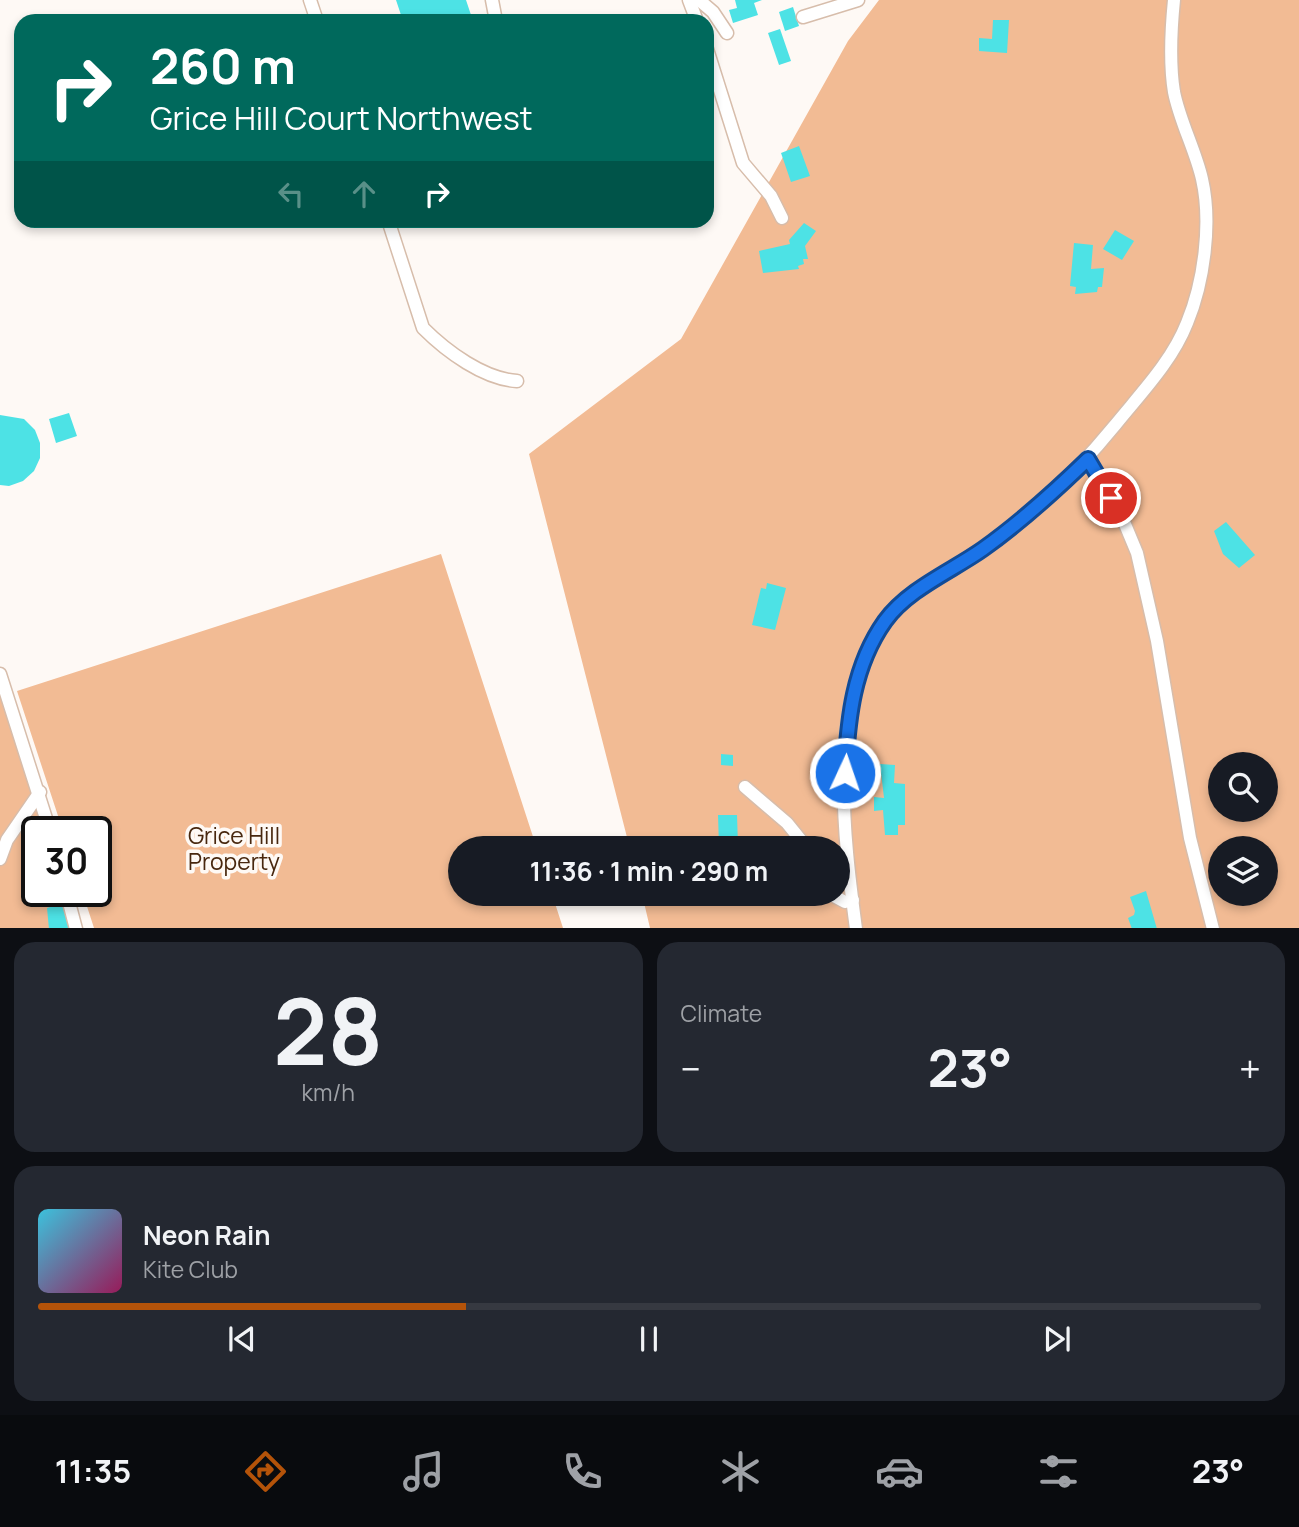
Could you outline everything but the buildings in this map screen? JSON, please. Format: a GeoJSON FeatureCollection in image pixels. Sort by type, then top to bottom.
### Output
{"type":"FeatureCollection","features":[{"type":"Feature","properties":{"kind":"street"},"geometry":{"type":"LineString","coordinates":[[699,0],[713,12],[727,33]]}},
{"type":"Feature","properties":{"kind":"street"},"geometry":{"type":"LineString","coordinates":[[803,17],[858,0]]}},
{"type":"Feature","properties":{"kind":"street"},"geometry":{"type":"LineString","coordinates":[[856,928],[845,813],[846,741],[858,673],[870,644],[897,608],[1012,528],[1088,459],[1168,359],[1188,321],[1200,279],[1204,191],[1179,111],[1172,78],[1174,0]]}},
{"type":"Feature","properties":{"kind":"street"},"geometry":{"type":"LineString","coordinates":[[714,71],[743,163],[771,196],[782,218]]}},
{"type":"Feature","properties":{"kind":"street"},"geometry":{"type":"LineString","coordinates":[[391,228],[423,328],[436,341],[496,380],[517,381]]}},
{"type":"Feature","properties":{"kind":"street"},"geometry":{"type":"LineString","coordinates":[[1088,459],[1122,517],[1137,553],[1157,641],[1190,838],[1213,928]]}},
{"type":"Feature","properties":{"kind":"street"},"geometry":{"type":"LineString","coordinates":[[0,674],[46,816]]}},
{"type":"Feature","properties":{"kind":"street"},"geometry":{"type":"LineString","coordinates":[[745,787],[797,836]]}},
{"type":"Feature","properties":{"kind":"street"},"geometry":{"type":"LineString","coordinates":[[0,859],[7,840],[40,792]]}},
{"type":"Feature","properties":{"kind":"street"},"geometry":{"type":"LineString","coordinates":[[70,907],[76,928]]}},
{"type":"Feature","properties":{"kind":"green space"},"geometry":{"type":"Polygon","coordinates":[[[879,0],[1299,0],[1299,928],[650,928],[645,906],[850,906],[850,836],[627,836],[529,454],[681,339],[848,41],[879,0]]]}},
{"type":"Feature","properties":{"kind":"green space","name":"Grice Hill Property"},"geometry":{"type":"Polygon","coordinates":[[[441,554],[533,836],[448,836],[448,906],[556,906],[563,928],[94,928],[87,907],[112,907],[112,816],[58,816],[17,691],[441,554]]]}},
{"type":"Feature","properties":{"kind":"green space"},"geometry":{"type":"Polygon","coordinates":[[[0,674],[46,816],[21,816],[21,907],[75,907],[82,928],[0,928],[0,674]]]}},
{"type":"Feature","properties":{"kind":"route"},"geometry":{"type":"LineString","coordinates":[[845,773],[846,741],[858,673],[870,644],[887,618],[910,597],[1012,528],[1088,459],[1111,498]]}}]}
